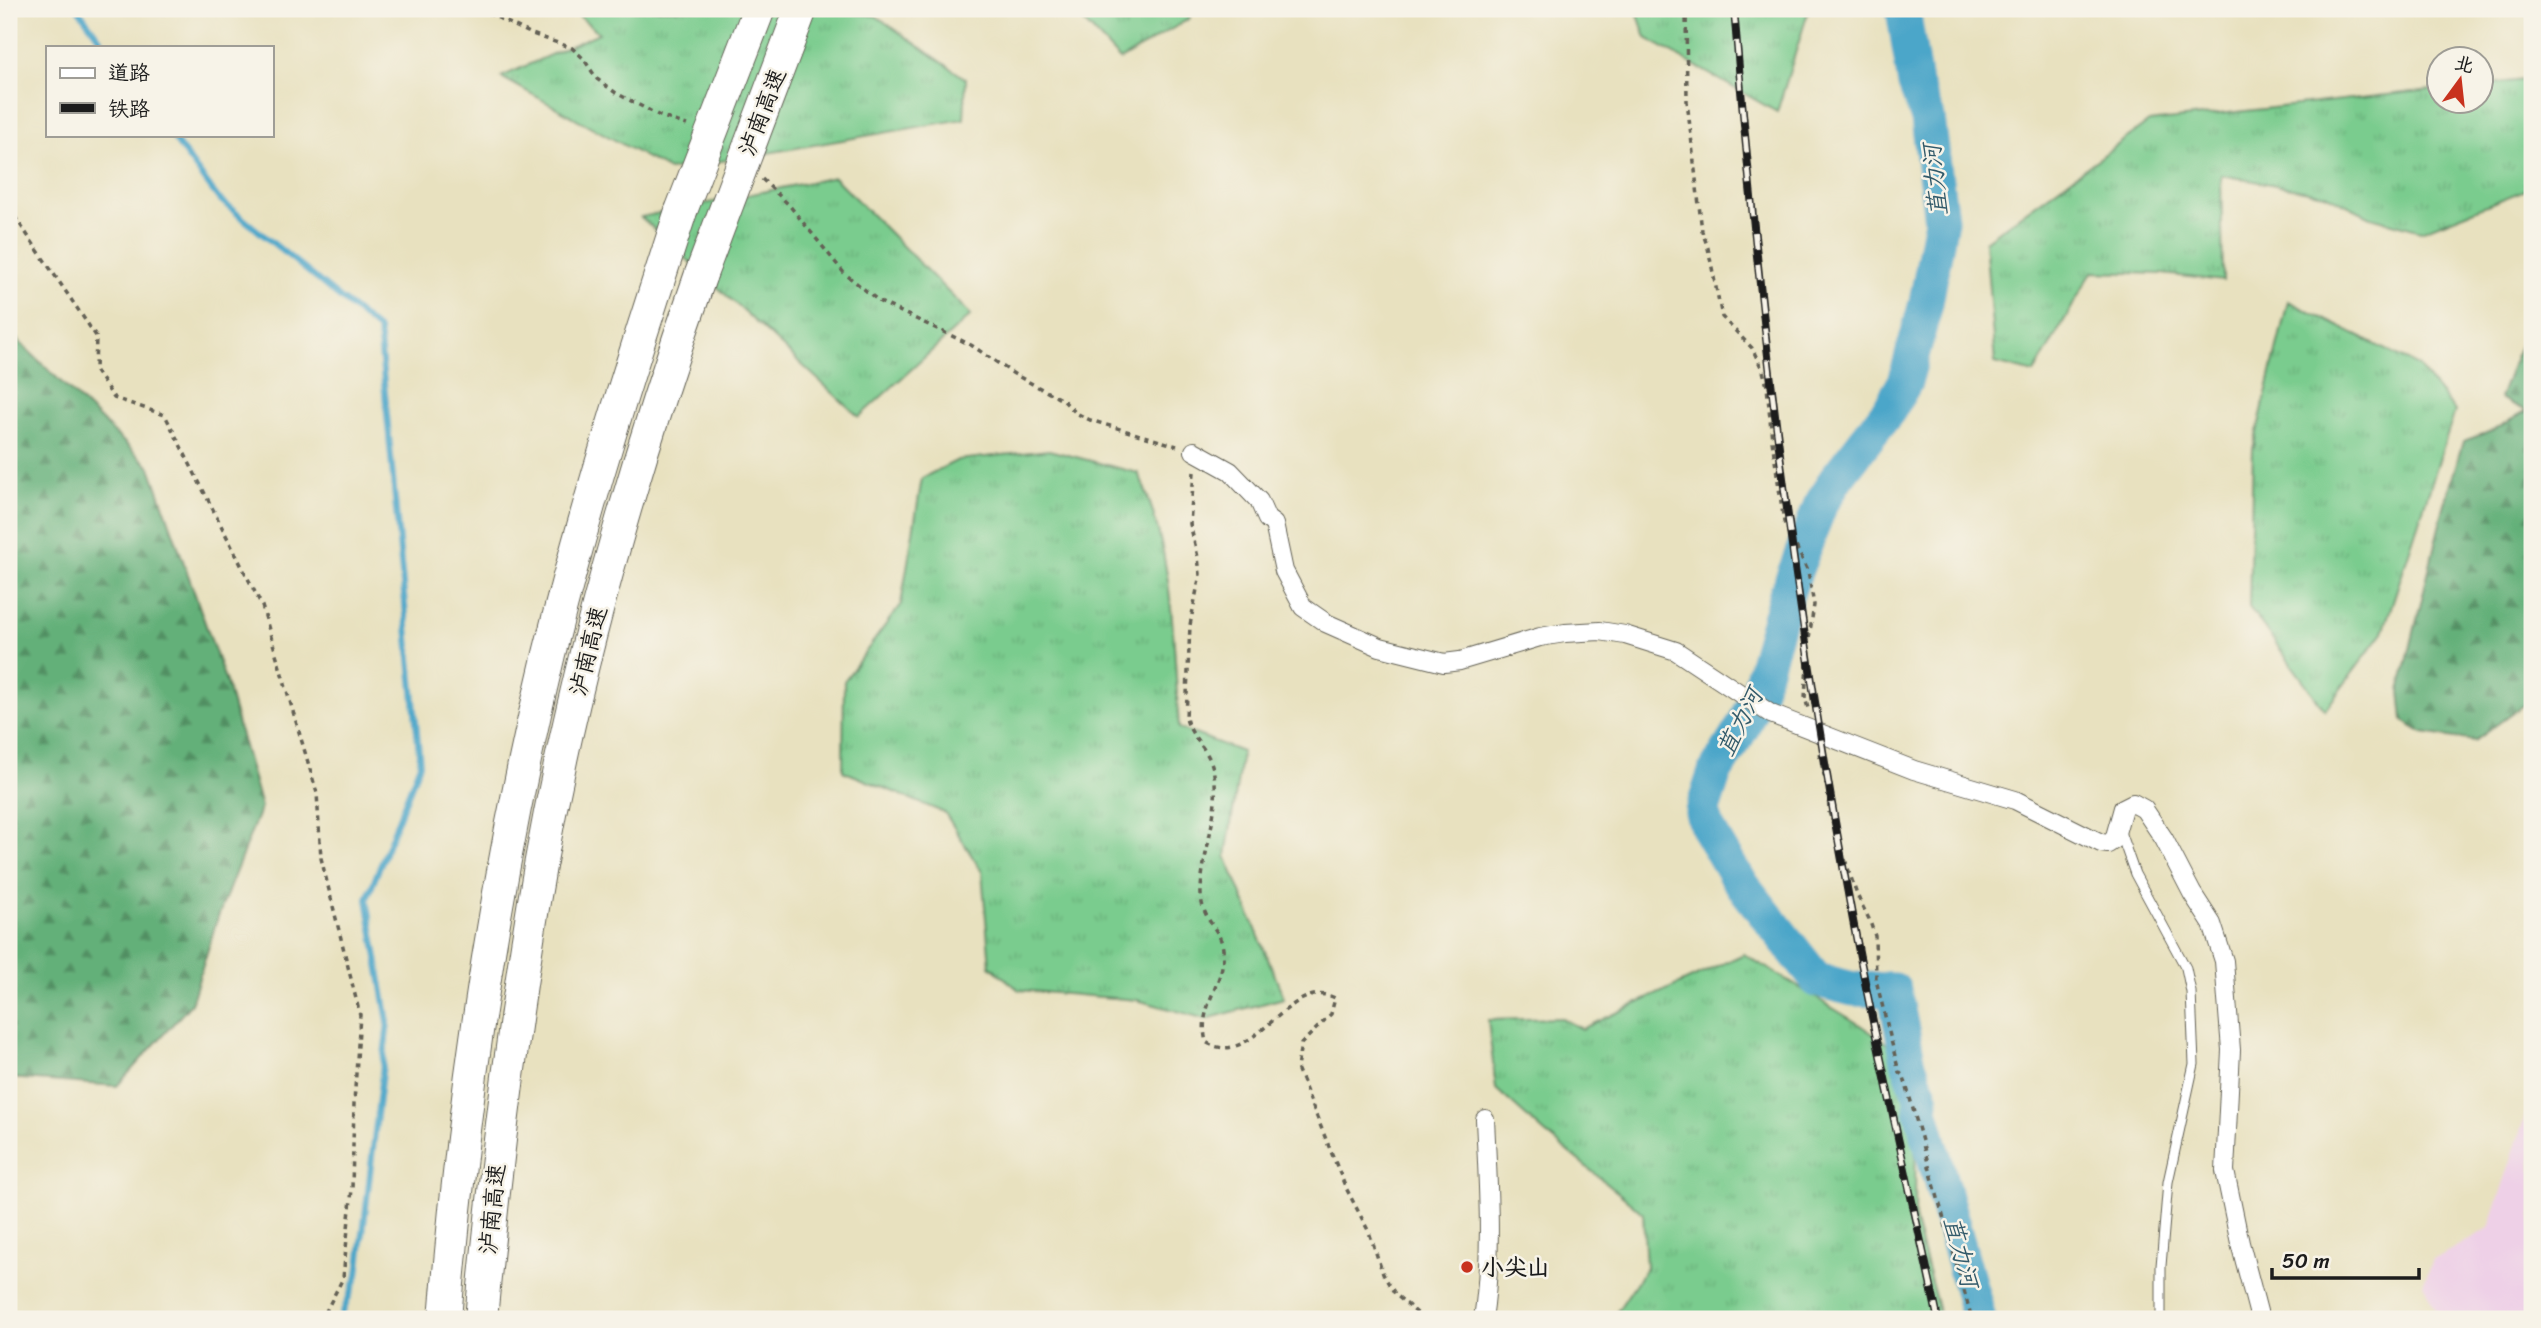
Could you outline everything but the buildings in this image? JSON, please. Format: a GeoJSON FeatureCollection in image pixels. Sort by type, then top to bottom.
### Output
{"type":"FeatureCollection","features":[{"type":"Feature","properties":{"kind":"highway","name":"泸南高速"},"geometry":{"type":"LineString","coordinates":[[445,1319],[473,1053],[505,859],[549,655],[626,376],[681,211],[759,9]]}},
{"type":"Feature","properties":{"kind":"highway","name":"泸南高速"},"geometry":{"type":"LineString","coordinates":[[481,1319],[509,1059],[540,866],[584,663],[661,387],[801,9]]}},
{"type":"Feature","properties":{"kind":"street"},"geometry":{"type":"LineString","coordinates":[[1194,451],[1230,471],[1259,501],[1267,519],[1274,524],[1284,571],[1303,607],[1326,623],[1380,647],[1444,663],[1460,661],[1540,637],[1565,633],[1609,632],[1676,651],[1704,668],[1746,700],[1771,714],[1914,770],[2015,800],[2101,843],[2112,843],[2126,805],[2133,803],[2144,809],[2164,839],[2217,935],[2225,970],[2231,1050],[2225,1171],[2260,1319]]}},
{"type":"Feature","properties":{"kind":"street"},"geometry":{"type":"LineString","coordinates":[[1483,1319],[1490,1254],[1485,1119]]}},
{"type":"Feature","properties":{"kind":"lane"},"geometry":{"type":"LineString","coordinates":[[2117,824],[2135,874],[2186,968],[2191,992],[2194,1064],[2168,1182],[2161,1266],[2161,1319]]}},
{"type":"Feature","properties":{"kind":"path"},"geometry":{"type":"LineString","coordinates":[[479,9],[532,34],[572,48],[583,58],[597,79],[616,93],[660,116],[694,127]]}},
{"type":"Feature","properties":{"kind":"path"},"geometry":{"type":"LineString","coordinates":[[1686,9],[1688,101],[1702,231],[1722,317],[1752,348],[1767,386],[1784,522],[1803,556],[1814,605],[1808,645],[1805,698],[1828,792],[1829,811],[1857,895],[1875,936],[1876,981],[1881,1002],[1899,1072],[1905,1077],[1972,1319]]}},
{"type":"Feature","properties":{"kind":"path"},"geometry":{"type":"LineString","coordinates":[[760,177],[789,205],[844,272],[880,302],[971,345],[1014,374],[1064,401],[1090,420],[1194,451],[1190,524],[1200,574],[1189,625],[1186,718],[1214,770],[1214,812],[1201,897],[1204,913],[1223,947],[1218,980],[1202,1027],[1206,1042],[1220,1049],[1251,1038],[1305,997],[1320,993],[1335,999],[1331,1014],[1301,1044],[1297,1068],[1345,1186],[1369,1232],[1383,1273],[1395,1294],[1424,1319]]}},
{"type":"Feature","properties":{"kind":"path"},"geometry":{"type":"LineString","coordinates":[[9,208],[96,336],[95,370],[114,398],[165,415],[262,606],[317,793],[321,858],[360,1015],[352,1189],[343,1278],[322,1319]]}},
{"type":"Feature","properties":{"kind":"shaded area"},"geometry":{"type":"Polygon","coordinates":[[[2532,1095],[2532,1319],[2440,1319],[2423,1284],[2433,1260],[2489,1228],[2532,1095]]]}},
{"type":"Feature","properties":{"kind":"green space"},"geometry":{"type":"Polygon","coordinates":[[[571,9],[829,9],[876,16],[966,79],[964,119],[669,170],[501,77],[599,33],[571,9]]]}},
{"type":"Feature","properties":{"kind":"green space"},"geometry":{"type":"Polygon","coordinates":[[[1072,9],[1187,9],[1190,18],[1120,60],[1072,9]]]}},
{"type":"Feature","properties":{"kind":"green space"},"geometry":{"type":"Polygon","coordinates":[[[1636,9],[1809,9],[1777,112],[1646,38],[1636,9]]]}},
{"type":"Feature","properties":{"kind":"green space"},"geometry":{"type":"Polygon","coordinates":[[[2532,79],[2532,163],[2525,190],[2421,231],[2371,217],[2325,194],[2221,175],[2223,281],[2162,274],[2092,272],[2034,373],[1995,363],[1985,241],[2149,122],[2426,90],[2426,116],[2496,116],[2496,83],[2532,79]]]}},
{"type":"Feature","properties":{"kind":"green space"},"geometry":{"type":"Polygon","coordinates":[[[834,177],[971,315],[859,417],[641,217],[834,177]]]}},
{"type":"Feature","properties":{"kind":"green space"},"geometry":{"type":"Polygon","coordinates":[[[2288,301],[2418,366],[2455,411],[2383,632],[2325,710],[2249,607],[2253,449],[2288,301]]]}},
{"type":"Feature","properties":{"kind":"green space"},"geometry":{"type":"Polygon","coordinates":[[[2532,322],[2532,699],[2474,741],[2423,733],[2403,721],[2400,691],[2443,510],[2463,441],[2492,431],[2527,411],[2500,398],[2532,322]]]}},
{"type":"Feature","properties":{"kind":"green space"},"geometry":{"type":"Polygon","coordinates":[[[9,332],[150,467],[226,682],[261,807],[218,917],[191,1004],[117,1086],[9,1078],[9,332]]]}},
{"type":"Feature","properties":{"kind":"green space"},"geometry":{"type":"Polygon","coordinates":[[[1049,450],[1138,473],[1150,503],[1166,566],[1179,728],[1242,752],[1226,856],[1284,998],[1206,1019],[1137,1000],[1019,990],[990,966],[982,872],[945,813],[843,771],[844,681],[901,604],[922,478],[958,460],[1049,450]]]}},
{"type":"Feature","properties":{"kind":"green space"},"geometry":{"type":"Polygon","coordinates":[[[1744,954],[1854,1021],[1916,1063],[1915,1223],[1941,1319],[1612,1319],[1646,1268],[1643,1213],[1496,1089],[1488,1020],[1562,1018],[1582,1029],[1744,954]]]}},
{"type":"Feature","properties":{"kind":"waterway"},"geometry":{"type":"LineString","coordinates":[[78,9],[105,46]]}},
{"type":"Feature","properties":{"kind":"waterway","name":"苴力河"},"geometry":{"type":"LineString","coordinates":[[1903,9],[1915,84],[1928,118],[1941,220],[1926,303],[1905,382],[1889,410],[1837,477],[1820,506],[1785,598],[1757,696],[1742,728],[1715,772],[1702,812],[1707,827],[1737,878],[1817,980],[1853,989],[1894,990],[1909,1065],[1922,1100],[1921,1110],[1979,1319]]}},
{"type":"Feature","properties":{"kind":"waterway"},"geometry":{"type":"LineString","coordinates":[[172,136],[218,198],[379,330],[420,764],[367,899],[388,1022],[358,1275],[340,1319]]}},
{"type":"Feature","properties":{"kind":"railway"},"geometry":{"type":"LineString","coordinates":[[1734,9],[1766,340],[1810,670],[1857,942],[1938,1319]]}},
{"type":"Feature","properties":{"kind":"place","name":"小尖山"},"geometry":{"type":"Point","coordinates":[1467,1267]}}]}
